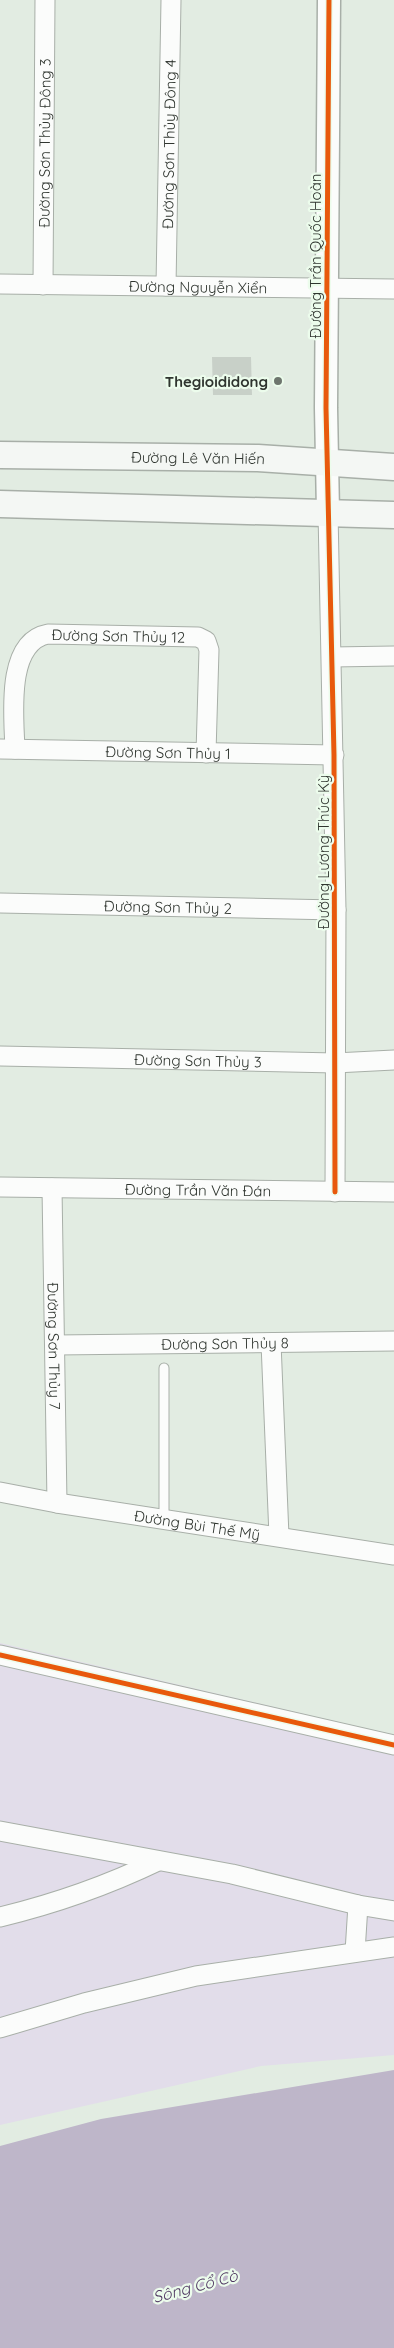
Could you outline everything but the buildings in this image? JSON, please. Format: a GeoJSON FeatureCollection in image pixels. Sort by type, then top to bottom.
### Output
{"type":"FeatureCollection","features":[{"type":"Feature","properties":{"kind":"main road","name":"Đường Lê Văn Hiến"},"geometry":{"type":"LineString","coordinates":[[0,454],[258,458],[394,467]]}},
{"type":"Feature","properties":{"kind":"main road"},"geometry":{"type":"LineString","coordinates":[[0,504],[394,515]]}},
{"type":"Feature","properties":{"kind":"street","name":"Đường Sơn Thủy Đông 3"},"geometry":{"type":"LineString","coordinates":[[42,285],[45,0]]}},
{"type":"Feature","properties":{"kind":"street","name":"Đường Sơn Thủy Đông 4"},"geometry":{"type":"LineString","coordinates":[[166,286],[171,0]]}},
{"type":"Feature","properties":{"kind":"street","name":"Đường Trần Quốc Hoàn"},"geometry":{"type":"LineString","coordinates":[[328,512],[329,0]]}},
{"type":"Feature","properties":{"kind":"street","name":"Đường Nguyễn Xiển"},"geometry":{"type":"LineString","coordinates":[[0,284],[394,289]]}},
{"type":"Feature","properties":{"kind":"street","name":"Đường Lương Thúc Kỳ"},"geometry":{"type":"LineString","coordinates":[[328,512],[336,910],[335,1192]]}},
{"type":"Feature","properties":{"kind":"street","name":"Đường Sơn Thủy 12"},"geometry":{"type":"LineString","coordinates":[[7,749],[16,674],[29,646],[39,636],[48,634],[128,635],[198,637],[206,641],[209,650],[206,753]]}},
{"type":"Feature","properties":{"kind":"street"},"geometry":{"type":"LineString","coordinates":[[332,657],[394,656]]}},
{"type":"Feature","properties":{"kind":"street","name":"Đường Sơn Thủy 1"},"geometry":{"type":"LineString","coordinates":[[7,749],[334,755]]}},
{"type":"Feature","properties":{"kind":"street","name":"Đường Sơn Thủy 2"},"geometry":{"type":"LineString","coordinates":[[0,903],[336,910]]}},
{"type":"Feature","properties":{"kind":"street","name":"Đường Sơn Thủy 3"},"geometry":{"type":"LineString","coordinates":[[0,1056],[335,1062],[394,1060]]}},
{"type":"Feature","properties":{"kind":"street","name":"Đường Trần Văn Đán"},"geometry":{"type":"LineString","coordinates":[[0,1187],[394,1192]]}},
{"type":"Feature","properties":{"kind":"street","name":"Đường Sơn Thủy 7"},"geometry":{"type":"LineString","coordinates":[[52,1188],[58,1503]]}},
{"type":"Feature","properties":{"kind":"street","name":"Đường Sơn Thủy 8"},"geometry":{"type":"LineString","coordinates":[[56,1345],[394,1341]]}},
{"type":"Feature","properties":{"kind":"street"},"geometry":{"type":"LineString","coordinates":[[272,1342],[279,1536]]}},
{"type":"Feature","properties":{"kind":"street","name":"Đường Bùi Thế Mỹ"},"geometry":{"type":"LineString","coordinates":[[0,1492],[58,1503],[394,1555]]}},
{"type":"Feature","properties":{"kind":"street"},"geometry":{"type":"LineString","coordinates":[[0,1656],[394,1745]]}},
{"type":"Feature","properties":{"kind":"street"},"geometry":{"type":"LineString","coordinates":[[0,1831],[232,1874],[358,1905],[394,1911]]}},
{"type":"Feature","properties":{"kind":"street"},"geometry":{"type":"LineString","coordinates":[[0,1917],[55,1902],[127,1876],[158,1861]]}},
{"type":"Feature","properties":{"kind":"street"},"geometry":{"type":"LineString","coordinates":[[355,1952],[358,1905]]}},
{"type":"Feature","properties":{"kind":"street"},"geometry":{"type":"LineString","coordinates":[[0,2028],[84,2003],[196,1976],[394,1947]]}},
{"type":"Feature","properties":{"kind":"lane","name":"Đường Sơn Thủy 8"},"geometry":{"type":"LineString","coordinates":[[164,1368],[164,1519]]}},
{"type":"Feature","properties":{"kind":"shaded area"},"geometry":{"type":"Polygon","coordinates":[[[0,1643],[394,1735],[394,2055],[261,2066],[0,2125],[0,1643]]]}},
{"type":"Feature","properties":{"kind":"water","name":"Sông Cổ Cò"},"geometry":{"type":"Polygon","coordinates":[[[394,2070],[394,2348],[0,2348],[0,2146],[101,2119],[394,2070]]]}},
{"type":"Feature","properties":{"kind":"cycle path"},"geometry":{"type":"LineString","coordinates":[[329,0],[326,408],[334,755],[335,1192]]}},
{"type":"Feature","properties":{"kind":"cycle path"},"geometry":{"type":"LineString","coordinates":[[0,1655],[394,1745]]}},
{"type":"Feature","properties":{"kind":"place","name":"Thegioididong"},"geometry":{"type":"Point","coordinates":[278,381]}}]}
